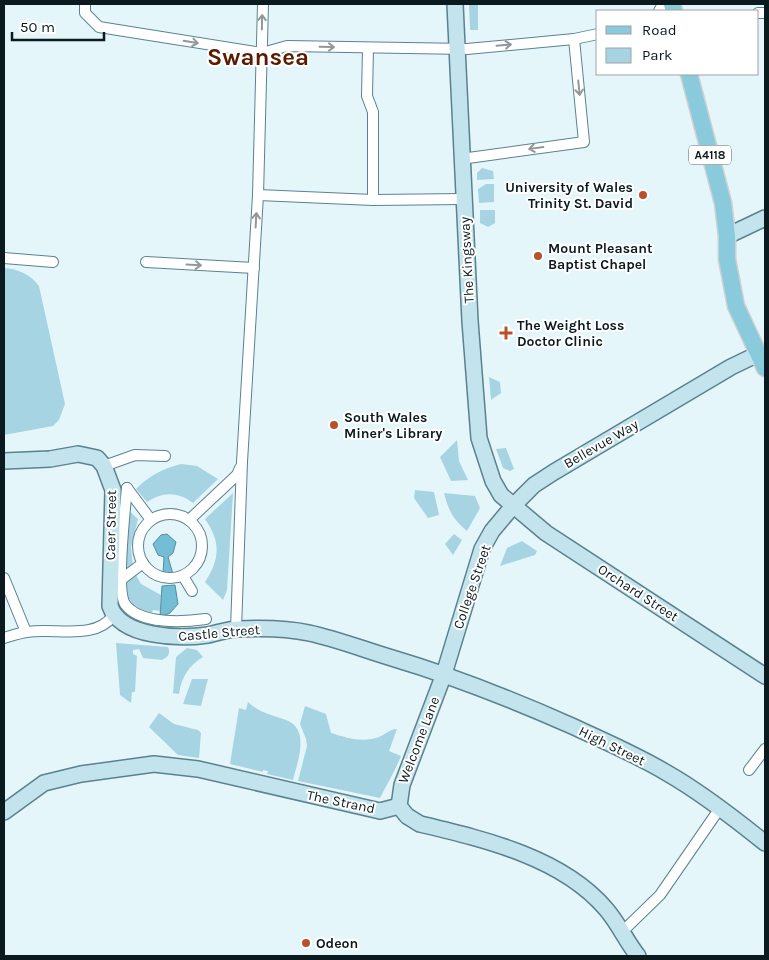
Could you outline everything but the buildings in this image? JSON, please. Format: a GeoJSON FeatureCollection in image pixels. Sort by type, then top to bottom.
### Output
{"type":"FeatureCollection","features":[{"type":"Feature","properties":{"kind":"main road","name":"A4118"},"geometry":{"type":"LineString","coordinates":[[689,75],[723,203],[728,236],[727,258],[736,306],[762,361]]}},
{"type":"Feature","properties":{"kind":"street"},"geometry":{"type":"LineString","coordinates":[[85,4],[85,13],[99,27],[262,53],[287,46],[456,48],[574,39],[596,34]]}},
{"type":"Feature","properties":{"kind":"street"},"geometry":{"type":"LineString","coordinates":[[236,629],[242,462],[258,195],[263,4]]}},
{"type":"Feature","properties":{"kind":"street","name":"The Kingsway"},"geometry":{"type":"LineString","coordinates":[[455,4],[470,321],[479,438],[493,481],[501,495],[512,506]]}},
{"type":"Feature","properties":{"kind":"street"},"geometry":{"type":"LineString","coordinates":[[461,158],[584,142],[574,39]]}},
{"type":"Feature","properties":{"kind":"street"},"geometry":{"type":"LineString","coordinates":[[368,48],[366,96],[372,112],[373,200]]}},
{"type":"Feature","properties":{"kind":"street"},"geometry":{"type":"LineString","coordinates":[[258,195],[373,200],[464,199]]}},
{"type":"Feature","properties":{"kind":"street"},"geometry":{"type":"LineString","coordinates":[[728,236],[765,218]]}},
{"type":"Feature","properties":{"kind":"street"},"geometry":{"type":"LineString","coordinates":[[4,258],[53,262]]}},
{"type":"Feature","properties":{"kind":"street"},"geometry":{"type":"LineString","coordinates":[[146,262],[254,268]]}},
{"type":"Feature","properties":{"kind":"street","name":"Bellevue Way"},"geometry":{"type":"LineString","coordinates":[[512,506],[534,485],[554,472],[696,388],[762,361]]}},
{"type":"Feature","properties":{"kind":"street"},"geometry":{"type":"LineString","coordinates":[[4,460],[50,459],[78,454],[97,458],[104,466],[135,455],[164,456]]}},
{"type":"Feature","properties":{"kind":"street"},"geometry":{"type":"LineString","coordinates":[[189,520],[237,475],[242,462]]}},
{"type":"Feature","properties":{"kind":"street","name":"Caer Street"},"geometry":{"type":"LineString","coordinates":[[104,466],[113,490],[110,599],[113,616]]}},
{"type":"Feature","properties":{"kind":"street"},"geometry":{"type":"LineString","coordinates":[[151,520],[127,488],[122,579],[122,596],[126,605],[142,615],[162,620],[181,622],[206,619]]}},
{"type":"Feature","properties":{"kind":"street","name":"College Street"},"geometry":{"type":"LineString","coordinates":[[444,674],[482,549],[492,531],[512,506]]}},
{"type":"Feature","properties":{"kind":"street","name":"Orchard Street"},"geometry":{"type":"LineString","coordinates":[[512,506],[546,533],[765,676]]}},
{"type":"Feature","properties":{"kind":"street"},"geometry":{"type":"LineString","coordinates":[[171,514],[189,520],[197,529],[201,539],[202,550],[192,570],[182,576],[165,578],[149,570],[143,563],[138,545],[140,535],[151,520],[171,514]]}},
{"type":"Feature","properties":{"kind":"street"},"geometry":{"type":"LineString","coordinates":[[122,579],[143,563]]}},
{"type":"Feature","properties":{"kind":"street"},"geometry":{"type":"LineString","coordinates":[[182,576],[192,591]]}},
{"type":"Feature","properties":{"kind":"street"},"geometry":{"type":"LineString","coordinates":[[4,578],[26,632]]}},
{"type":"Feature","properties":{"kind":"street"},"geometry":{"type":"LineString","coordinates":[[4,638],[26,632],[88,630],[101,627],[113,616]]}},
{"type":"Feature","properties":{"kind":"street","name":"Castle Street"},"geometry":{"type":"LineString","coordinates":[[113,616],[144,632],[173,637],[208,635],[236,629],[287,629],[310,633],[444,674]]}},
{"type":"Feature","properties":{"kind":"street","name":"Welcome Lane"},"geometry":{"type":"LineString","coordinates":[[399,806],[402,785],[444,674]]}},
{"type":"Feature","properties":{"kind":"street","name":"High Street"},"geometry":{"type":"LineString","coordinates":[[444,674],[497,692],[596,737],[667,773],[720,808],[765,843]]}},
{"type":"Feature","properties":{"kind":"street"},"geometry":{"type":"LineString","coordinates":[[749,770],[765,749]]}},
{"type":"Feature","properties":{"kind":"street","name":"The Strand"},"geometry":{"type":"LineString","coordinates":[[4,812],[44,783],[81,774],[154,764],[198,769],[380,811],[399,806]]}},
{"type":"Feature","properties":{"kind":"street"},"geometry":{"type":"LineString","coordinates":[[399,806],[407,816],[420,824],[517,853],[550,866],[581,885],[605,908],[623,931],[638,956]]}},
{"type":"Feature","properties":{"kind":"street"},"geometry":{"type":"LineString","coordinates":[[623,931],[660,895],[720,808]]}},
{"type":"Feature","properties":{"kind":"green space"},"geometry":{"type":"Polygon","coordinates":[[[469,4],[478,4],[478,30],[470,30],[469,4]]]}},
{"type":"Feature","properties":{"kind":"green space"},"geometry":{"type":"Polygon","coordinates":[[[482,168],[493,171],[494,179],[477,180],[477,173],[482,168]]]}},
{"type":"Feature","properties":{"kind":"green space"},"geometry":{"type":"Polygon","coordinates":[[[486,184],[494,184],[494,202],[479,203],[478,189],[486,184]]]}},
{"type":"Feature","properties":{"kind":"green space"},"geometry":{"type":"Polygon","coordinates":[[[480,210],[495,210],[495,223],[488,227],[480,223],[480,210]]]}},
{"type":"Feature","properties":{"kind":"green space"},"geometry":{"type":"Polygon","coordinates":[[[4,268],[23,273],[32,278],[39,286],[65,404],[59,420],[53,426],[4,435],[4,268]]]}},
{"type":"Feature","properties":{"kind":"green space"},"geometry":{"type":"Polygon","coordinates":[[[489,377],[500,382],[501,393],[491,400],[489,377]]]}},
{"type":"Feature","properties":{"kind":"green space"},"geometry":{"type":"Polygon","coordinates":[[[457,440],[459,461],[468,480],[451,481],[440,457],[457,440]]]}},
{"type":"Feature","properties":{"kind":"green space"},"geometry":{"type":"Polygon","coordinates":[[[506,448],[514,469],[510,471],[503,468],[496,449],[506,448]]]}},
{"type":"Feature","properties":{"kind":"green space"},"geometry":{"type":"Polygon","coordinates":[[[181,464],[197,466],[218,479],[193,503],[181,496],[170,494],[158,496],[147,502],[136,489],[157,473],[181,464]]]}},
{"type":"Feature","properties":{"kind":"green space"},"geometry":{"type":"Polygon","coordinates":[[[415,490],[434,492],[439,515],[428,518],[414,498],[415,490]]]}},
{"type":"Feature","properties":{"kind":"green space"},"geometry":{"type":"Polygon","coordinates":[[[233,493],[227,590],[223,600],[205,582],[214,566],[217,550],[214,535],[205,519],[233,493]]]}},
{"type":"Feature","properties":{"kind":"green space"},"geometry":{"type":"Polygon","coordinates":[[[444,493],[475,496],[480,508],[467,531],[452,514],[444,493]]]}},
{"type":"Feature","properties":{"kind":"green space"},"geometry":{"type":"Polygon","coordinates":[[[126,508],[138,519],[131,547],[133,567],[124,574],[126,508]]]}},
{"type":"Feature","properties":{"kind":"green space"},"geometry":{"type":"Polygon","coordinates":[[[454,534],[462,540],[453,555],[445,544],[454,534]]]}},
{"type":"Feature","properties":{"kind":"green space"},"geometry":{"type":"Polygon","coordinates":[[[522,541],[537,551],[535,555],[500,566],[507,548],[522,541]]]}},
{"type":"Feature","properties":{"kind":"green space"},"geometry":{"type":"Polygon","coordinates":[[[135,573],[141,584],[161,595],[160,611],[153,610],[152,613],[140,609],[129,598],[124,582],[135,573]]]}},
{"type":"Feature","properties":{"kind":"green space"},"geometry":{"type":"Polygon","coordinates":[[[116,643],[168,647],[169,649],[168,655],[162,660],[143,658],[139,649],[133,650],[133,654],[137,656],[135,692],[132,692],[131,703],[120,695],[116,643]]]}},
{"type":"Feature","properties":{"kind":"green space"},"geometry":{"type":"Polygon","coordinates":[[[187,648],[197,650],[203,657],[187,672],[179,694],[173,693],[176,657],[187,648]]]}},
{"type":"Feature","properties":{"kind":"green space"},"geometry":{"type":"Polygon","coordinates":[[[192,679],[208,679],[201,706],[183,704],[192,679]]]}},
{"type":"Feature","properties":{"kind":"green space"},"geometry":{"type":"Polygon","coordinates":[[[248,702],[261,711],[294,724],[300,738],[300,747],[293,780],[267,774],[268,771],[263,770],[263,772],[230,764],[239,708],[246,710],[248,702]]]}},
{"type":"Feature","properties":{"kind":"green space"},"geometry":{"type":"Polygon","coordinates":[[[305,706],[326,714],[331,733],[343,737],[367,740],[397,729],[389,751],[401,756],[380,798],[298,781],[307,746],[300,724],[305,706]]]}},
{"type":"Feature","properties":{"kind":"green space"},"geometry":{"type":"Polygon","coordinates":[[[159,713],[174,724],[198,730],[201,733],[199,758],[178,755],[149,727],[159,713]]]}},
{"type":"Feature","properties":{"kind":"shaded area"},"geometry":{"type":"Polygon","coordinates":[[[167,534],[176,542],[173,553],[168,557],[173,574],[163,573],[164,557],[158,555],[153,544],[161,535],[167,534]]]}},
{"type":"Feature","properties":{"kind":"shaded area"},"geometry":{"type":"Polygon","coordinates":[[[175,585],[178,604],[170,613],[160,617],[162,586],[175,585]]]}},
{"type":"Feature","properties":{"kind":"place","name":"University of Wales Trinity St. David"},"geometry":{"type":"Point","coordinates":[643,195]}},
{"type":"Feature","properties":{"kind":"place","name":"Mount Pleasant Baptist Chapel"},"geometry":{"type":"Point","coordinates":[538,256]}},
{"type":"Feature","properties":{"kind":"place","name":"The Weight Loss Doctor Clinic"},"geometry":{"type":"Point","coordinates":[506,333]}},
{"type":"Feature","properties":{"kind":"place","name":"South Wales Miner's Library"},"geometry":{"type":"Point","coordinates":[334,425]}},
{"type":"Feature","properties":{"kind":"place","name":"Odeon"},"geometry":{"type":"Point","coordinates":[306,943]}},
{"type":"Feature","properties":{"kind":"district","name":"Swansea"},"geometry":{"type":"Point","coordinates":[258,57]}}]}
